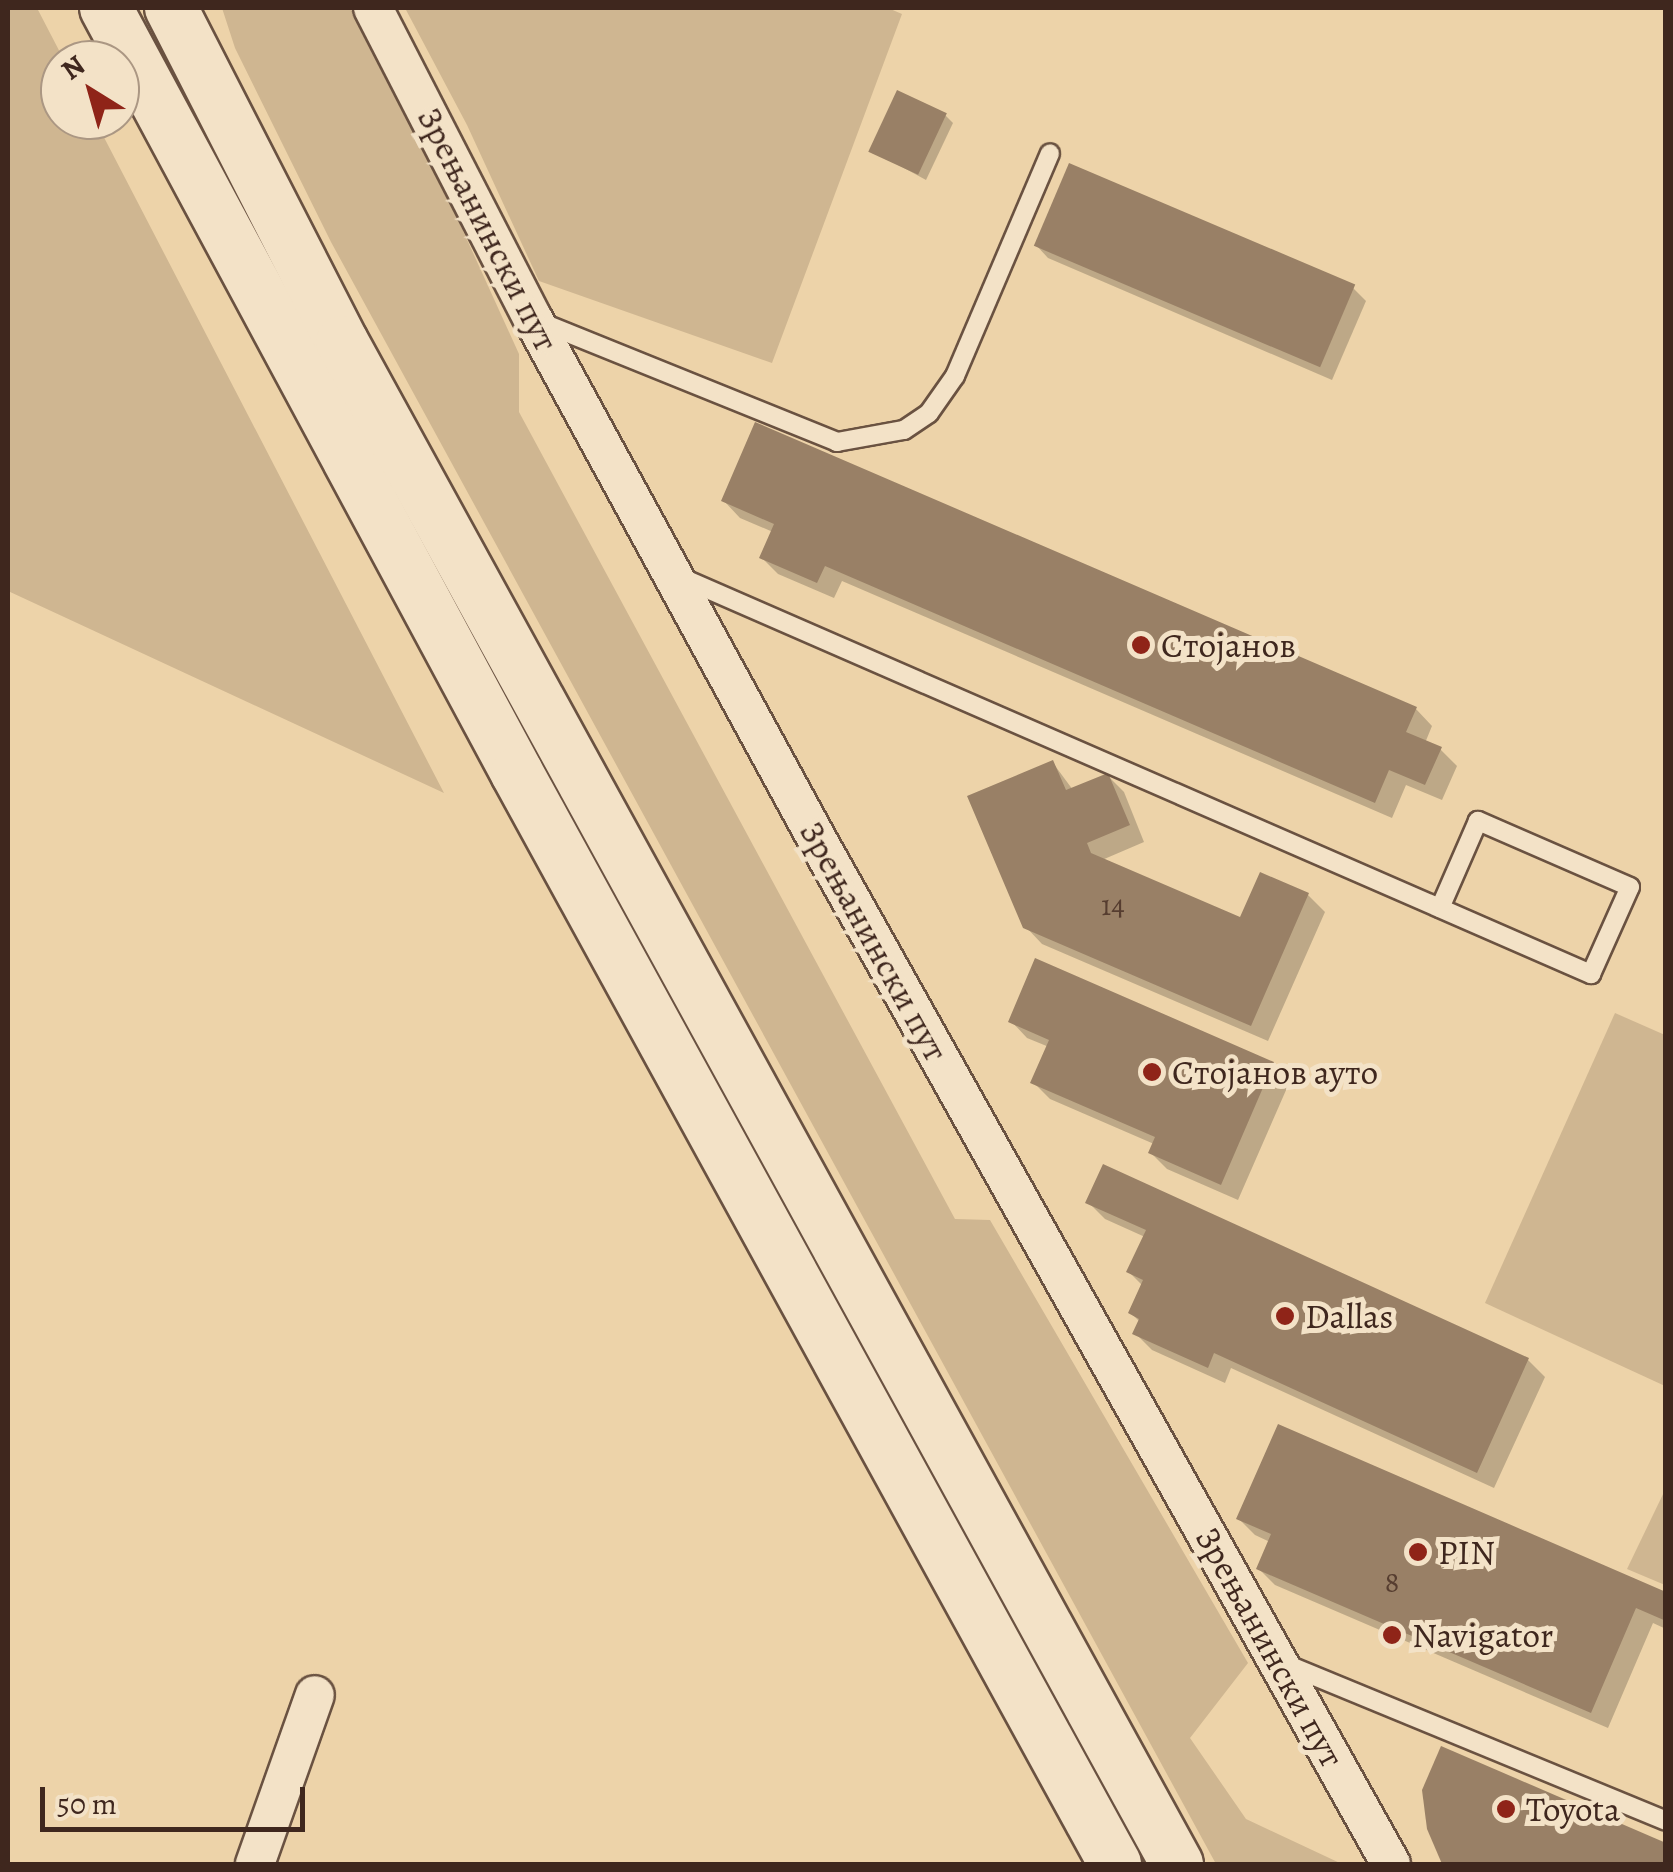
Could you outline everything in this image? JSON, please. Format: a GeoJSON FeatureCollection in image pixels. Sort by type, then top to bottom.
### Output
{"type":"FeatureCollection","features":[{"type":"Feature","properties":{"kind":"main road"},"geometry":{"type":"LineString","coordinates":[[106,8],[527,790],[1115,1864]]}},
{"type":"Feature","properties":{"kind":"main road"},"geometry":{"type":"LineString","coordinates":[[171,8],[342,342],[475,588],[1178,1864]]}},
{"type":"Feature","properties":{"kind":"street","name":"Зрењанински пут"},"geometry":{"type":"LineString","coordinates":[[373,8],[533,318],[818,844],[1391,1864]]}},
{"type":"Feature","properties":{"kind":"street"},"geometry":{"type":"LineString","coordinates":[[255,1864],[315,1695]]}},
{"type":"Feature","properties":{"kind":"lane"},"geometry":{"type":"LineString","coordinates":[[533,318],[837,442],[904,430],[929,413],[954,376],[1050,153]]}},
{"type":"Feature","properties":{"kind":"lane"},"geometry":{"type":"LineString","coordinates":[[675,574],[1440,908],[1592,974],[1630,887],[1478,821],[1440,908]]}},
{"type":"Feature","properties":{"kind":"lane"},"geometry":{"type":"LineString","coordinates":[[1277,1661],[1666,1821]]}},
{"type":"Feature","properties":{"kind":"shaded area"},"geometry":{"type":"Polygon","coordinates":[[[8,8],[37,8],[54,40],[40,40],[40,140],[105,140],[444,793],[8,591],[8,8]]]}},
{"type":"Feature","properties":{"kind":"shaded area"},"geometry":{"type":"Polygon","coordinates":[[[222,8],[351,8],[444,189],[519,354],[519,412],[955,1219],[990,1220],[1248,1663],[1190,1738],[1246,1819],[1342,1864],[1216,1864],[331,242],[235,48],[222,8]]]}},
{"type":"Feature","properties":{"kind":"shaded area"},"geometry":{"type":"Polygon","coordinates":[[[405,8],[888,8],[902,14],[772,363],[539,281],[467,125],[405,8]]]}},
{"type":"Feature","properties":{"kind":"shaded area"},"geometry":{"type":"Polygon","coordinates":[[[1615,1013],[1665,1035],[1665,1386],[1485,1303],[1615,1013]]]}},
{"type":"Feature","properties":{"kind":"shaded area"},"geometry":{"type":"Polygon","coordinates":[[[1665,1490],[1666,1585],[1627,1569],[1665,1490]]]}},
{"type":"Feature","properties":{"kind":"building"},"geometry":{"type":"Polygon","coordinates":[[[897,90],[947,113],[918,175],[868,152],[897,90]]]}},
{"type":"Feature","properties":{"kind":"building"},"geometry":{"type":"Polygon","coordinates":[[[1069,163],[1355,285],[1320,367],[1034,246],[1069,163]]]}},
{"type":"Feature","properties":{"kind":"building","name":"Стојанов"},"geometry":{"type":"Polygon","coordinates":[[[755,422],[1417,707],[1406,732],[1442,747],[1425,785],[1389,770],[1375,803],[825,566],[817,583],[759,558],[774,524],[721,501],[755,422]]]}},
{"type":"Feature","properties":{"kind":"building"},"geometry":{"type":"Polygon","coordinates":[[[1053,760],[1066,790],[1108,773],[1130,825],[1087,843],[1091,853],[1240,917],[1260,872],[1309,893],[1251,1026],[1023,928],[967,796],[1053,760]]]}},
{"type":"Feature","properties":{"kind":"building","name":"Стојанов ауто"},"geometry":{"type":"Polygon","coordinates":[[[1035,958],[1274,1062],[1221,1185],[1148,1153],[1155,1137],[1030,1083],[1049,1040],[1008,1022],[1035,958]]]}},
{"type":"Feature","properties":{"kind":"building","name":"Dallas"},"geometry":{"type":"Polygon","coordinates":[[[1103,1164],[1529,1358],[1477,1473],[1214,1353],[1208,1368],[1132,1334],[1139,1319],[1128,1313],[1143,1280],[1126,1272],[1146,1230],[1085,1203],[1103,1164]]]}},
{"type":"Feature","properties":{"kind":"building","name":"PIN"},"geometry":{"type":"Polygon","coordinates":[[[1278,1424],[1666,1592],[1666,1621],[1636,1608],[1591,1713],[1256,1569],[1271,1534],[1236,1519],[1278,1424]]]}},
{"type":"Feature","properties":{"kind":"building","name":"Toyota"},"geometry":{"type":"Polygon","coordinates":[[[1441,1746],[1666,1843],[1666,1864],[1442,1864],[1427,1829],[1422,1790],[1441,1746]]]}},
{"type":"Feature","properties":{"kind":"place","name":"Стојанов"},"geometry":{"type":"Point","coordinates":[1141,645]}},
{"type":"Feature","properties":{"kind":"place","name":"Стојанов ауто"},"geometry":{"type":"Point","coordinates":[1152,1072]}},
{"type":"Feature","properties":{"kind":"place","name":"Dallas"},"geometry":{"type":"Point","coordinates":[1285,1316]}},
{"type":"Feature","properties":{"kind":"place","name":"PIN"},"geometry":{"type":"Point","coordinates":[1418,1552]}},
{"type":"Feature","properties":{"kind":"place","name":"Navigator"},"geometry":{"type":"Point","coordinates":[1392,1635]}},
{"type":"Feature","properties":{"kind":"place","name":"Toyota"},"geometry":{"type":"Point","coordinates":[1506,1809]}}]}
